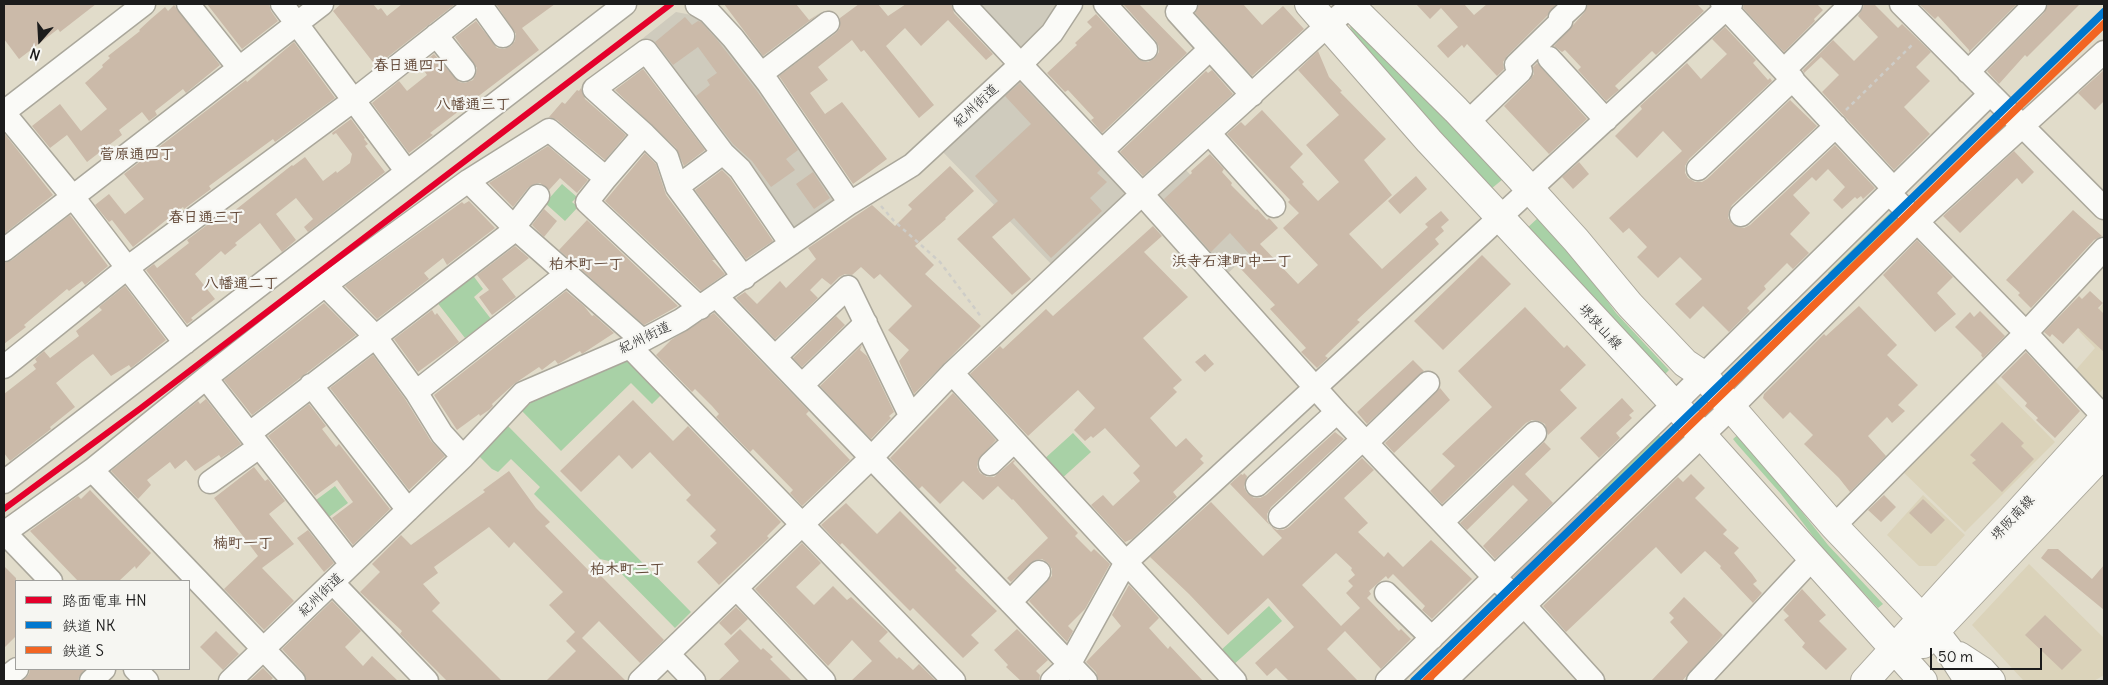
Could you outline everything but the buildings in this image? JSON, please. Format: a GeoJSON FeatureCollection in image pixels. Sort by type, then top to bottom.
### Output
{"type":"FeatureCollection","features":[{"type":"Feature","properties":{"kind":"main road","name":"堺狭山線"},"geometry":{"type":"LineString","coordinates":[[1309,4],[1429,141],[1674,404],[1812,559],[1902,668]]}},
{"type":"Feature","properties":{"kind":"main road"},"geometry":{"type":"LineString","coordinates":[[1351,4],[1468,122],[1531,190],[1630,305],[1685,363],[1703,375],[1834,526],[1935,633],[1970,681]]}},
{"type":"Feature","properties":{"kind":"main road","name":"堺阪南線"},"geometry":{"type":"LineString","coordinates":[[1935,633],[2104,417]]}},
{"type":"Feature","properties":{"kind":"main road","name":"堺阪南線"},"geometry":{"type":"LineString","coordinates":[[1935,633],[2104,454]]}},
{"type":"Feature","properties":{"kind":"main road"},"geometry":{"type":"LineString","coordinates":[[1865,681],[1902,668],[1935,633]]}},
{"type":"Feature","properties":{"kind":"main road"},"geometry":{"type":"LineString","coordinates":[[1935,633],[1982,671],[1991,681]]}},
{"type":"Feature","properties":{"kind":"street"},"geometry":{"type":"LineString","coordinates":[[144,4],[4,112],[73,197],[185,343]]}},
{"type":"Feature","properties":{"kind":"street"},"geometry":{"type":"LineString","coordinates":[[188,4],[239,68]]}},
{"type":"Feature","properties":{"kind":"street"},"geometry":{"type":"LineString","coordinates":[[282,4],[406,172]]}},
{"type":"Feature","properties":{"kind":"street"},"geometry":{"type":"LineString","coordinates":[[4,250],[322,4]]}},
{"type":"Feature","properties":{"kind":"street"},"geometry":{"type":"LineString","coordinates":[[4,367],[128,268],[354,100],[478,4],[503,36]]}},
{"type":"Feature","properties":{"kind":"street"},"geometry":{"type":"LineString","coordinates":[[4,482],[625,4]]}},
{"type":"Feature","properties":{"kind":"street"},"geometry":{"type":"LineString","coordinates":[[699,4],[697,5],[709,12],[733,38],[859,197]]}},
{"type":"Feature","properties":{"kind":"street"},"geometry":{"type":"LineString","coordinates":[[964,4],[1142,194],[1338,412],[1494,577],[1524,605],[1593,681]]}},
{"type":"Feature","properties":{"kind":"street","name":"紀州街道"},"geometry":{"type":"LineString","coordinates":[[230,681],[463,457],[523,393],[636,344],[681,320],[859,197],[912,165],[1052,33],[1071,4]]}},
{"type":"Feature","properties":{"kind":"street"},"geometry":{"type":"LineString","coordinates":[[1105,4],[1146,49]]}},
{"type":"Feature","properties":{"kind":"street"},"geometry":{"type":"LineString","coordinates":[[1186,4],[1177,12],[1252,95]]}},
{"type":"Feature","properties":{"kind":"street"},"geometry":{"type":"LineString","coordinates":[[640,681],[872,457],[952,373],[1142,194],[1351,4]]}},
{"type":"Feature","properties":{"kind":"street"},"geometry":{"type":"LineString","coordinates":[[1468,122],[1521,71],[1516,65],[1561,22],[1560,18],[1575,4]]}},
{"type":"Feature","properties":{"kind":"street"},"geometry":{"type":"LineString","coordinates":[[1698,169],[1789,75],[1851,4]]}},
{"type":"Feature","properties":{"kind":"street"},"geometry":{"type":"LineString","coordinates":[[1901,4],[2104,208]]}},
{"type":"Feature","properties":{"kind":"street"},"geometry":{"type":"LineString","coordinates":[[1968,72],[2035,4]]}},
{"type":"Feature","properties":{"kind":"street"},"geometry":{"type":"LineString","coordinates":[[1052,681],[1070,664],[1126,562],[1315,386],[1531,190],[1726,5],[1918,221],[2104,417]]}},
{"type":"Feature","properties":{"kind":"street"},"geometry":{"type":"LineString","coordinates":[[761,74],[828,23]]}},
{"type":"Feature","properties":{"kind":"street"},"geometry":{"type":"LineString","coordinates":[[436,35],[464,70]]}},
{"type":"Feature","properties":{"kind":"street"},"geometry":{"type":"LineString","coordinates":[[1102,151],[1210,49]]}},
{"type":"Feature","properties":{"kind":"street"},"geometry":{"type":"LineString","coordinates":[[744,278],[677,188],[667,157],[594,90],[646,51],[723,153],[740,169],[791,244]]}},
{"type":"Feature","properties":{"kind":"street"},"geometry":{"type":"LineString","coordinates":[[1445,681],[1731,408],[1918,221],[2104,52]]}},
{"type":"Feature","properties":{"kind":"street"},"geometry":{"type":"LineString","coordinates":[[1549,58],[1606,120]]}},
{"type":"Feature","properties":{"kind":"street"},"geometry":{"type":"LineString","coordinates":[[1386,681],[1674,404],[1990,94]]}},
{"type":"Feature","properties":{"kind":"street"},"geometry":{"type":"LineString","coordinates":[[1741,216],[1834,125]]}},
{"type":"Feature","properties":{"kind":"street"},"geometry":{"type":"LineString","coordinates":[[50,580],[4,533],[92,470],[325,285],[468,181],[549,130],[606,178]]}},
{"type":"Feature","properties":{"kind":"street"},"geometry":{"type":"LineString","coordinates":[[1209,133],[1274,206]]}},
{"type":"Feature","properties":{"kind":"street"},"geometry":{"type":"LineString","coordinates":[[644,134],[586,202],[775,357],[1086,681]]}},
{"type":"Feature","properties":{"kind":"street"},"geometry":{"type":"LineString","coordinates":[[677,188],[723,153]]}},
{"type":"Feature","properties":{"kind":"street"},"geometry":{"type":"LineString","coordinates":[[468,181],[515,228],[568,274],[636,344],[803,524],[954,681]]}},
{"type":"Feature","properties":{"kind":"street"},"geometry":{"type":"LineString","coordinates":[[210,482],[312,385],[515,228],[538,196]]}},
{"type":"Feature","properties":{"kind":"street"},"geometry":{"type":"LineString","coordinates":[[1834,526],[2026,333],[2104,249]]}},
{"type":"Feature","properties":{"kind":"street"},"geometry":{"type":"LineString","coordinates":[[416,392],[568,274]]}},
{"type":"Feature","properties":{"kind":"street"},"geometry":{"type":"LineString","coordinates":[[325,285],[375,336],[416,392],[442,434],[463,457]]}},
{"type":"Feature","properties":{"kind":"street"},"geometry":{"type":"LineString","coordinates":[[775,357],[848,287],[910,415]]}},
{"type":"Feature","properties":{"kind":"street"},"geometry":{"type":"LineString","coordinates":[[802,385],[866,323]]}},
{"type":"Feature","properties":{"kind":"street"},"geometry":{"type":"LineString","coordinates":[[952,373],[1235,681]]}},
{"type":"Feature","properties":{"kind":"street"},"geometry":{"type":"LineString","coordinates":[[206,378],[351,564]]}},
{"type":"Feature","properties":{"kind":"street"},"geometry":{"type":"LineString","coordinates":[[1280,517],[1428,383]]}},
{"type":"Feature","properties":{"kind":"street"},"geometry":{"type":"LineString","coordinates":[[312,385],[408,510]]}},
{"type":"Feature","properties":{"kind":"street"},"geometry":{"type":"LineString","coordinates":[[1257,485],[1338,412]]}},
{"type":"Feature","properties":{"kind":"street"},"geometry":{"type":"LineString","coordinates":[[1442,522],[1535,433]]}},
{"type":"Feature","properties":{"kind":"street"},"geometry":{"type":"LineString","coordinates":[[990,464],[1014,441]]}},
{"type":"Feature","properties":{"kind":"street"},"geometry":{"type":"LineString","coordinates":[[92,470],[294,681]]}},
{"type":"Feature","properties":{"kind":"street"},"geometry":{"type":"LineString","coordinates":[[1698,681],[1812,559]]}},
{"type":"Feature","properties":{"kind":"street"},"geometry":{"type":"LineString","coordinates":[[1010,602],[1039,572]]}},
{"type":"Feature","properties":{"kind":"street"},"geometry":{"type":"LineString","coordinates":[[333,584],[427,681]]}},
{"type":"Feature","properties":{"kind":"street"},"geometry":{"type":"LineString","coordinates":[[736,588],[824,681]]}},
{"type":"Feature","properties":{"kind":"street"},"geometry":{"type":"LineString","coordinates":[[1386,593],[1432,638]]}},
{"type":"Feature","properties":{"kind":"street"},"geometry":{"type":"LineString","coordinates":[[668,654],[694,681]]}},
{"type":"Feature","properties":{"kind":"street"},"geometry":{"type":"LineString","coordinates":[[4,679],[16,670]]}},
{"type":"Feature","properties":{"kind":"street"},"geometry":{"type":"LineString","coordinates":[[91,681],[103,670]]}},
{"type":"Feature","properties":{"kind":"street"},"geometry":{"type":"LineString","coordinates":[[136,670],[147,681]]}},
{"type":"Feature","properties":{"kind":"path"},"geometry":{"type":"LineString","coordinates":[[1834,125],[1927,30]]}},
{"type":"Feature","properties":{"kind":"path"},"geometry":{"type":"LineString","coordinates":[[859,197],[894,221],[940,262],[993,334]]}},
{"type":"Feature","properties":{"kind":"shaded area"},"geometry":{"type":"Polygon","coordinates":[[[974,4],[1058,4],[1034,36],[1018,51],[974,4]]]}},
{"type":"Feature","properties":{"kind":"shaded area"},"geometry":{"type":"Polygon","coordinates":[[[676,12],[697,16],[719,33],[837,195],[834,206],[796,233],[787,231],[642,39],[676,12]]]}},
{"type":"Feature","properties":{"kind":"shaded area"},"geometry":{"type":"Polygon","coordinates":[[[1022,79],[1127,188],[1126,199],[1053,266],[941,150],[1011,80],[1022,79]]]}},
{"type":"Feature","properties":{"kind":"shaded area"},"geometry":{"type":"Polygon","coordinates":[[[1182,166],[1258,245],[1226,275],[1154,200],[1155,191],[1182,166]]]}},
{"type":"Feature","properties":{"kind":"shaded area"},"geometry":{"type":"Polygon","coordinates":[[[2103,304],[2104,388],[2096,397],[2074,372],[2095,348],[2079,331],[2103,304]]]}},
{"type":"Feature","properties":{"kind":"shaded area"},"geometry":{"type":"Polygon","coordinates":[[[1991,377],[2055,442],[1965,532],[1897,466],[1991,377]]]}},
{"type":"Feature","properties":{"kind":"shaded area"},"geometry":{"type":"Polygon","coordinates":[[[1923,495],[1965,535],[1936,566],[1919,566],[1887,535],[1923,495]]]}},
{"type":"Feature","properties":{"kind":"shaded area"},"geometry":{"type":"Polygon","coordinates":[[[2029,564],[2104,638],[2104,675],[2094,681],[2023,680],[1972,625],[2029,564]]]}},
{"type":"Feature","properties":{"kind":"green space"},"geometry":{"type":"Polygon","coordinates":[[[1352,25],[1449,117],[1503,179],[1491,189],[1423,116],[1352,31],[1350,27],[1352,25]]]}},
{"type":"Feature","properties":{"kind":"green space"},"geometry":{"type":"Polygon","coordinates":[[[562,184],[577,197],[572,202],[578,207],[565,221],[545,203],[562,184]]]}},
{"type":"Feature","properties":{"kind":"green space"},"geometry":{"type":"Polygon","coordinates":[[[1894,209],[1904,220],[1842,287],[1828,273],[1894,209]]]}},
{"type":"Feature","properties":{"kind":"green space"},"geometry":{"type":"Polygon","coordinates":[[[1539,217],[1569,248],[1616,313],[1669,370],[1662,377],[1526,229],[1539,217]]]}},
{"type":"Feature","properties":{"kind":"green space"},"geometry":{"type":"Polygon","coordinates":[[[472,274],[483,289],[474,297],[491,319],[465,338],[436,301],[472,274]]]}},
{"type":"Feature","properties":{"kind":"green space"},"geometry":{"type":"Polygon","coordinates":[[[625,361],[633,363],[663,393],[652,404],[631,383],[561,451],[522,411],[535,399],[625,361]]]}},
{"type":"Feature","properties":{"kind":"green space"},"geometry":{"type":"Polygon","coordinates":[[[508,426],[691,612],[675,628],[609,561],[600,559],[534,494],[540,487],[511,459],[498,472],[492,469],[478,455],[508,426]]]}},
{"type":"Feature","properties":{"kind":"green space"},"geometry":{"type":"Polygon","coordinates":[[[1073,433],[1091,452],[1059,481],[1042,461],[1073,433]]]}},
{"type":"Feature","properties":{"kind":"green space"},"geometry":{"type":"Polygon","coordinates":[[[1740,433],[1828,545],[1883,604],[1878,608],[1822,548],[1781,494],[1733,439],[1740,433]]]}},
{"type":"Feature","properties":{"kind":"green space"},"geometry":{"type":"Polygon","coordinates":[[[1659,435],[1673,451],[1612,510],[1592,490],[1596,487],[1601,491],[1659,435]]]}},
{"type":"Feature","properties":{"kind":"green space"},"geometry":{"type":"Polygon","coordinates":[[[335,486],[348,503],[325,520],[312,503],[335,486]]]}},
{"type":"Feature","properties":{"kind":"green space"},"geometry":{"type":"Polygon","coordinates":[[[1269,606],[1282,621],[1232,666],[1219,652],[1269,606]]]}},
{"type":"Feature","properties":{"kind":"tram line","name":"HN"},"geometry":{"type":"LineString","coordinates":[[4,509],[141,408],[671,4]]}},
{"type":"Feature","properties":{"kind":"rail line","name":"NK"},"geometry":{"type":"LineString","coordinates":[[1414,681],[2104,12]]}},
{"type":"Feature","properties":{"kind":"rail line","name":"S"},"geometry":{"type":"LineString","coordinates":[[1426,681],[2104,24]]}},
{"type":"Feature","properties":{"kind":"district","name":"春日通四丁"},"geometry":{"type":"Point","coordinates":[411,66]}},
{"type":"Feature","properties":{"kind":"district","name":"八幡通三丁"},"geometry":{"type":"Point","coordinates":[473,105]}},
{"type":"Feature","properties":{"kind":"district","name":"菅原通四丁"},"geometry":{"type":"Point","coordinates":[137,155]}},
{"type":"Feature","properties":{"kind":"district","name":"春日通三丁"},"geometry":{"type":"Point","coordinates":[206,218]}},
{"type":"Feature","properties":{"kind":"district","name":"浜寺石津町中一丁"},"geometry":{"type":"Point","coordinates":[1232,262]}},
{"type":"Feature","properties":{"kind":"district","name":"柏木町一丁"},"geometry":{"type":"Point","coordinates":[586,265]}},
{"type":"Feature","properties":{"kind":"district","name":"八幡通二丁"},"geometry":{"type":"Point","coordinates":[241,284]}},
{"type":"Feature","properties":{"kind":"district","name":"楠町一丁"},"geometry":{"type":"Point","coordinates":[243,544]}},
{"type":"Feature","properties":{"kind":"district","name":"柏木町二丁"},"geometry":{"type":"Point","coordinates":[627,570]}}]}
